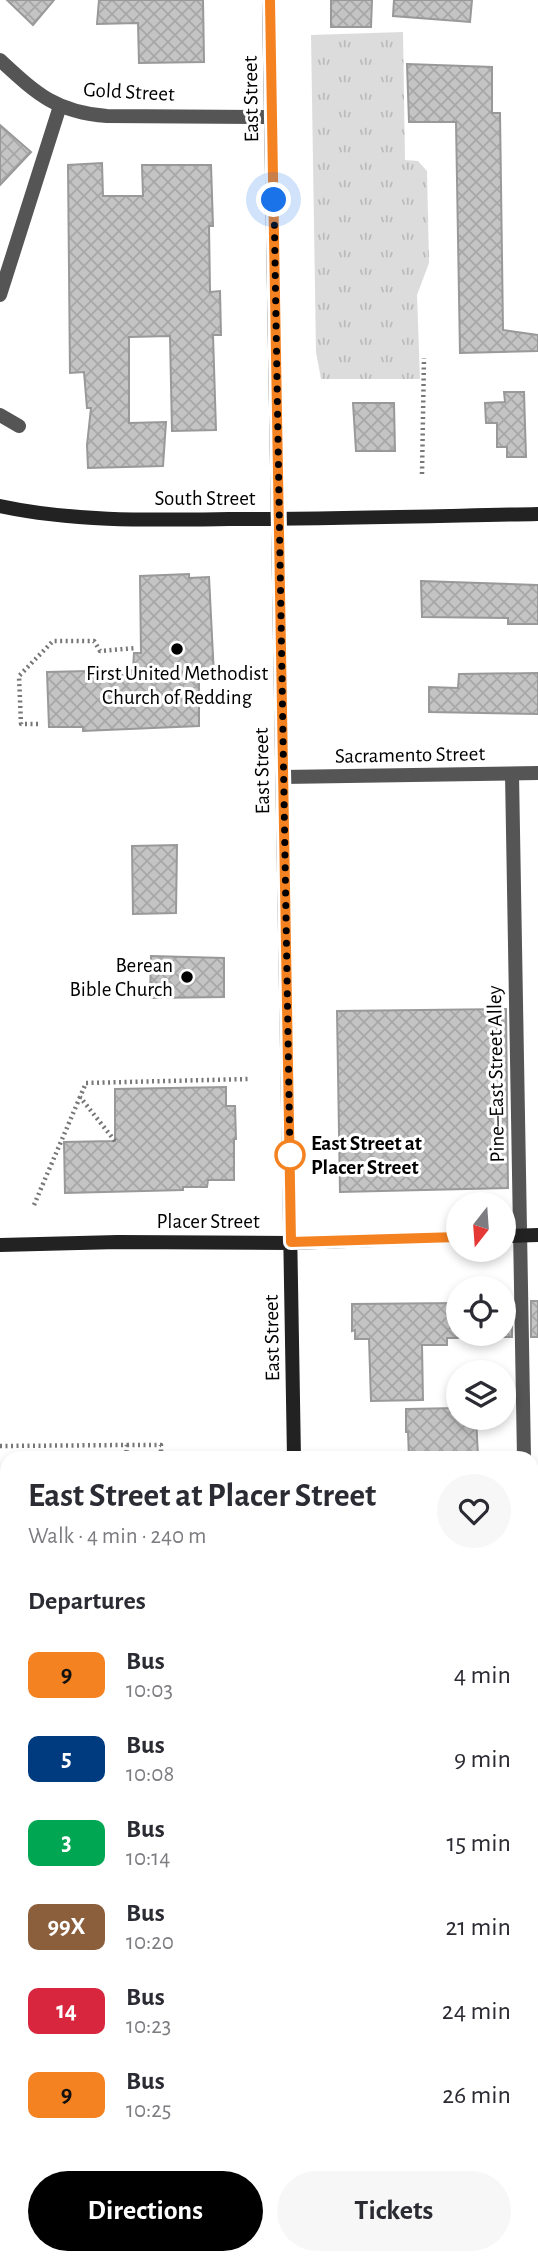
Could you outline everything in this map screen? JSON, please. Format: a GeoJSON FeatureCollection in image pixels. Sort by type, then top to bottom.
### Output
{"type":"FeatureCollection","features":[{"type":"Feature","properties":{"kind":"street","name":"East Street"},"geometry":{"type":"LineString","coordinates":[[270,0],[294,1451]]}},
{"type":"Feature","properties":{"kind":"street","name":"Gold Street"},"geometry":{"type":"LineString","coordinates":[[0,60],[38,94],[75,111],[107,116],[272,117]]}},
{"type":"Feature","properties":{"kind":"street"},"geometry":{"type":"LineString","coordinates":[[0,295],[60,106]]}},
{"type":"Feature","properties":{"kind":"street"},"geometry":{"type":"LineString","coordinates":[[0,415],[19,426]]}},
{"type":"Feature","properties":{"kind":"street","name":"South Street"},"geometry":{"type":"LineString","coordinates":[[0,506],[60,516],[120,519],[538,514]]}},
{"type":"Feature","properties":{"kind":"street","name":"Sacramento Street"},"geometry":{"type":"LineString","coordinates":[[283,777],[538,773]]}},
{"type":"Feature","properties":{"kind":"street","name":"Pine–East Street Alley"},"geometry":{"type":"LineString","coordinates":[[512,774],[524,1451]]}},
{"type":"Feature","properties":{"kind":"street"},"geometry":{"type":"LineString","coordinates":[[516,1235],[538,1235]]}},
{"type":"Feature","properties":{"kind":"street","name":"Placer Street"},"geometry":{"type":"LineString","coordinates":[[0,1245],[446,1237]]}},
{"type":"Feature","properties":{"kind":"path"},"geometry":{"type":"LineString","coordinates":[[422,474],[424,358]]}},
{"type":"Feature","properties":{"kind":"path"},"geometry":{"type":"LineString","coordinates":[[38,724],[21,724],[19,676],[53,641],[93,641],[100,651],[136,648]]}},
{"type":"Feature","properties":{"kind":"path"},"geometry":{"type":"LineString","coordinates":[[34,1205],[86,1083],[248,1079]]}},
{"type":"Feature","properties":{"kind":"path"},"geometry":{"type":"LineString","coordinates":[[80,1097],[115,1141]]}},
{"type":"Feature","properties":{"kind":"path"},"geometry":{"type":"LineString","coordinates":[[127,1445],[127,1451]]}},
{"type":"Feature","properties":{"kind":"path"},"geometry":{"type":"LineString","coordinates":[[0,1446],[161,1445],[161,1451]]}},
{"type":"Feature","properties":{"kind":"green space"},"geometry":{"type":"Polygon","coordinates":[[[403,32],[405,160],[418,161],[427,171],[429,263],[417,295],[420,379],[321,379],[316,352],[311,35],[403,32]]]}},
{"type":"Feature","properties":{"kind":"building"},"geometry":{"type":"Polygon","coordinates":[[[7,0],[54,0],[33,25],[7,0]]]}},
{"type":"Feature","properties":{"kind":"building"},"geometry":{"type":"Polygon","coordinates":[[[99,0],[203,0],[204,62],[139,63],[138,23],[97,24],[99,0]]]}},
{"type":"Feature","properties":{"kind":"building"},"geometry":{"type":"Polygon","coordinates":[[[331,0],[372,0],[371,27],[331,27],[331,0]]]}},
{"type":"Feature","properties":{"kind":"building"},"geometry":{"type":"Polygon","coordinates":[[[394,0],[472,0],[470,22],[393,16],[394,0]]]}},
{"type":"Feature","properties":{"kind":"building"},"geometry":{"type":"Polygon","coordinates":[[[407,64],[492,67],[492,113],[500,113],[503,330],[538,335],[538,351],[460,353],[456,122],[409,122],[407,64]]]}},
{"type":"Feature","properties":{"kind":"building"},"geometry":{"type":"Polygon","coordinates":[[[0,125],[31,152],[0,185],[0,125]]]}},
{"type":"Feature","properties":{"kind":"building"},"geometry":{"type":"Polygon","coordinates":[[[102,163],[103,196],[143,196],[142,165],[211,165],[213,226],[209,226],[210,292],[220,291],[221,335],[213,335],[216,430],[172,431],[170,336],[129,337],[129,423],[166,422],[163,466],[88,468],[87,445],[91,408],[87,408],[84,372],[70,373],[68,165],[102,163]]]}},
{"type":"Feature","properties":{"kind":"building"},"geometry":{"type":"Polygon","coordinates":[[[504,392],[524,392],[526,457],[507,457],[507,447],[497,447],[497,423],[486,423],[485,403],[505,402],[504,392]]]}},
{"type":"Feature","properties":{"kind":"building"},"geometry":{"type":"Polygon","coordinates":[[[353,403],[394,403],[395,451],[356,451],[353,403]]]}},
{"type":"Feature","properties":{"kind":"building","name":"First United Methodist Church of Redding"},"geometry":{"type":"Polygon","coordinates":[[[189,574],[189,578],[209,577],[214,676],[199,678],[199,726],[83,731],[83,727],[49,727],[47,672],[133,670],[134,653],[141,653],[140,576],[189,574]]]}},
{"type":"Feature","properties":{"kind":"building"},"geometry":{"type":"Polygon","coordinates":[[[421,581],[538,585],[538,624],[508,624],[508,618],[422,617],[421,581]]]}},
{"type":"Feature","properties":{"kind":"building"},"geometry":{"type":"Polygon","coordinates":[[[538,673],[538,714],[429,712],[429,687],[458,688],[459,674],[538,673]]]}},
{"type":"Feature","properties":{"kind":"building"},"geometry":{"type":"Polygon","coordinates":[[[177,845],[176,913],[133,914],[132,846],[177,845]]]}},
{"type":"Feature","properties":{"kind":"building","name":"Berean Bible Church"},"geometry":{"type":"Polygon","coordinates":[[[151,956],[224,958],[224,997],[150,998],[151,956]]]}},
{"type":"Feature","properties":{"kind":"building"},"geometry":{"type":"Polygon","coordinates":[[[506,1009],[508,1188],[340,1192],[337,1011],[506,1009]]]}},
{"type":"Feature","properties":{"kind":"building"},"geometry":{"type":"Polygon","coordinates":[[[226,1087],[226,1106],[235,1106],[234,1180],[208,1180],[207,1187],[183,1187],[183,1190],[65,1193],[64,1142],[115,1141],[115,1089],[226,1087]]]}},
{"type":"Feature","properties":{"kind":"building"},"geometry":{"type":"Polygon","coordinates":[[[531,1301],[538,1301],[538,1337],[531,1337],[531,1301]]]}},
{"type":"Feature","properties":{"kind":"building"},"geometry":{"type":"Polygon","coordinates":[[[446,1303],[446,1345],[422,1345],[423,1400],[371,1401],[369,1339],[355,1339],[355,1330],[352,1331],[352,1304],[446,1303]]]}},
{"type":"Feature","properties":{"kind":"building"},"geometry":{"type":"Polygon","coordinates":[[[446,1408],[446,1430],[477,1430],[478,1451],[409,1451],[406,1409],[446,1408]]]}},
{"type":"Feature","properties":{"kind":"bus line","name":"9"},"geometry":{"type":"LineString","coordinates":[[270,0],[291,1242],[446,1237]]}},
{"type":"Feature","properties":{"kind":"place","name":"First United Methodist Church of Redding"},"geometry":{"type":"Point","coordinates":[177,649]}},
{"type":"Feature","properties":{"kind":"place","name":"Berean Bible Church"},"geometry":{"type":"Point","coordinates":[187,977]}},
{"type":"Feature","properties":{"kind":"place","name":"East Street at Placer Street"},"geometry":{"type":"Point","coordinates":[290,1155]}},
{"type":"Feature","properties":{"kind":"route"},"geometry":{"type":"LineString","coordinates":[[274,200],[290,1155]]}}]}
